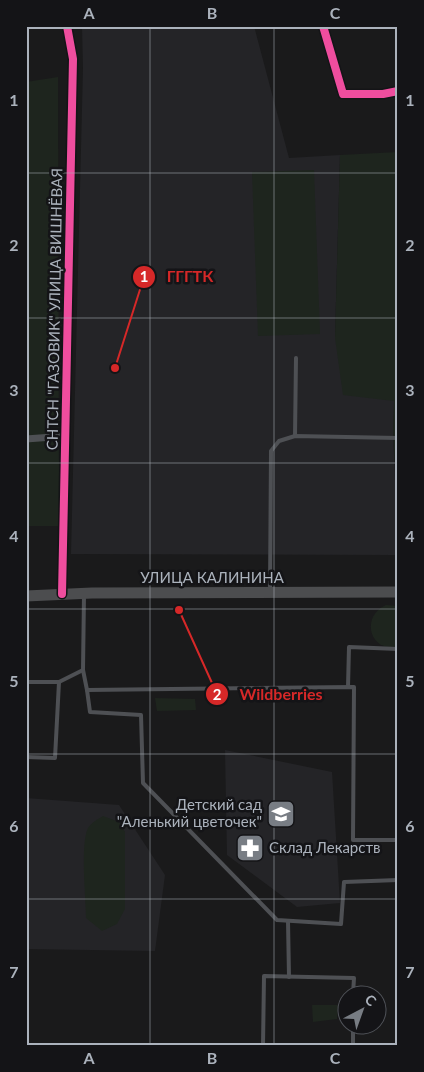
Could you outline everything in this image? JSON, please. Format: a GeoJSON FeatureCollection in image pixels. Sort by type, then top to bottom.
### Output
{"type":"FeatureCollection","features":[{"type":"Feature","properties":{"kind":"main road","name":"УЛИЦА КАЛИНИНА"},"geometry":{"type":"LineString","coordinates":[[26,596],[84,593],[398,592]]}},
{"type":"Feature","properties":{"kind":"street","name":"СНТСН \"ГАЗОВИК\" УЛИЦА ВИШНЁВАЯ"},"geometry":{"type":"LineString","coordinates":[[62,594],[73,59],[67,26]]}},
{"type":"Feature","properties":{"kind":"street"},"geometry":{"type":"LineString","coordinates":[[324,26],[343,94],[384,94],[398,90]]}},
{"type":"Feature","properties":{"kind":"street"},"geometry":{"type":"LineString","coordinates":[[26,439],[66,436]]}},
{"type":"Feature","properties":{"kind":"lane"},"geometry":{"type":"LineString","coordinates":[[295,436],[296,358]]}},
{"type":"Feature","properties":{"kind":"lane"},"geometry":{"type":"LineString","coordinates":[[270,593],[271,451],[279,441],[295,436],[398,438]]}},
{"type":"Feature","properties":{"kind":"lane"},"geometry":{"type":"LineString","coordinates":[[84,593],[83,670],[90,712],[141,715],[143,783],[277,920],[341,924],[344,882],[398,880]]}},
{"type":"Feature","properties":{"kind":"lane"},"geometry":{"type":"LineString","coordinates":[[348,687],[349,647],[398,649]]}},
{"type":"Feature","properties":{"kind":"lane"},"geometry":{"type":"LineString","coordinates":[[26,682],[58,682],[83,670]]}},
{"type":"Feature","properties":{"kind":"lane"},"geometry":{"type":"LineString","coordinates":[[26,757],[55,758],[58,682]]}},
{"type":"Feature","properties":{"kind":"lane"},"geometry":{"type":"LineString","coordinates":[[87,690],[354,687],[353,840],[398,840]]}},
{"type":"Feature","properties":{"kind":"lane"},"geometry":{"type":"LineString","coordinates":[[288,921],[289,977]]}},
{"type":"Feature","properties":{"kind":"lane"},"geometry":{"type":"LineString","coordinates":[[263,1046],[264,976],[354,978],[354,984]]}},
{"type":"Feature","properties":{"kind":"shaded area"},"geometry":{"type":"Polygon","coordinates":[[[82,26],[254,26],[289,158],[340,155],[335,338],[397,348],[393,430],[398,555],[71,554],[83,68],[82,26]]]}},
{"type":"Feature","properties":{"kind":"shaded area"},"geometry":{"type":"Polygon","coordinates":[[[58,77],[59,526],[26,526],[26,82],[58,77]]]}},
{"type":"Feature","properties":{"kind":"shaded area"},"geometry":{"type":"Polygon","coordinates":[[[398,152],[398,518],[393,430],[394,401],[343,395],[335,338],[340,155],[398,152]]]}},
{"type":"Feature","properties":{"kind":"shaded area"},"geometry":{"type":"Polygon","coordinates":[[[314,170],[320,334],[258,336],[252,172],[314,170]]]}},
{"type":"Feature","properties":{"kind":"shaded area"},"geometry":{"type":"Polygon","coordinates":[[[386,605],[398,606],[398,646],[389,647],[381,645],[375,640],[372,633],[371,625],[373,618],[386,605]]]}},
{"type":"Feature","properties":{"kind":"shaded area"},"geometry":{"type":"Polygon","coordinates":[[[155,698],[195,699],[196,710],[157,711],[155,698]]]}},
{"type":"Feature","properties":{"kind":"shaded area","name":"Детский сад \"Аленький цветочек\""},"geometry":{"type":"Polygon","coordinates":[[[225,750],[332,772],[340,903],[297,907],[227,855],[225,750]]]}},
{"type":"Feature","properties":{"kind":"shaded area"},"geometry":{"type":"Polygon","coordinates":[[[26,798],[119,805],[165,875],[155,951],[26,949],[26,798]]]}},
{"type":"Feature","properties":{"kind":"shaded area"},"geometry":{"type":"Polygon","coordinates":[[[103,816],[119,822],[125,832],[125,909],[117,924],[102,931],[86,918],[84,846],[88,828],[103,816]]]}},
{"type":"Feature","properties":{"kind":"shaded area"},"geometry":{"type":"Polygon","coordinates":[[[312,1005],[336,1005],[336,1019],[313,1022],[312,1005]]]}},
{"type":"Feature","properties":{"kind":"cycle path"},"geometry":{"type":"LineString","coordinates":[[62,594],[73,59],[67,26]]}},
{"type":"Feature","properties":{"kind":"cycle path"},"geometry":{"type":"LineString","coordinates":[[323,26],[343,94],[383,94],[398,91]]}},
{"type":"Feature","properties":{"kind":"place","name":"ГГГТК"},"geometry":{"type":"Point","coordinates":[115,368]}},
{"type":"Feature","properties":{"kind":"place","name":"Wildberries"},"geometry":{"type":"Point","coordinates":[179,610]}},
{"type":"Feature","properties":{"kind":"place","name":"Детский сад \"Аленький цветочек\""},"geometry":{"type":"Point","coordinates":[281,814]}},
{"type":"Feature","properties":{"kind":"place","name":"Склад Лекарств"},"geometry":{"type":"Point","coordinates":[250,848]}}]}
